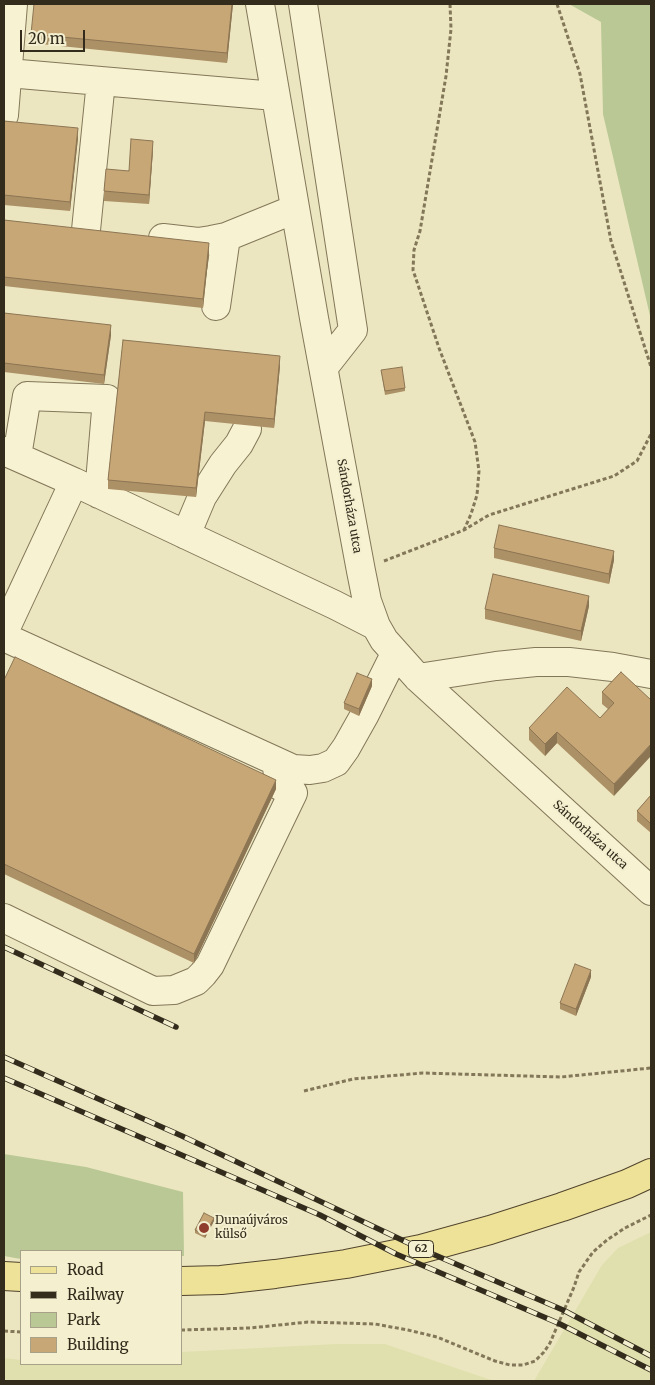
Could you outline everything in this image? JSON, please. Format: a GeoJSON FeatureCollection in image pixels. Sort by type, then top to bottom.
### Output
{"type":"FeatureCollection","features":[{"type":"Feature","properties":{"kind":"main road","name":"62"},"geometry":{"type":"LineString","coordinates":[[182,1282],[275,1274],[346,1264],[421,1249],[562,1207],[627,1184],[651,1173]]}},
{"type":"Feature","properties":{"kind":"main road"},"geometry":{"type":"LineString","coordinates":[[4,1276],[20,1277]]}},
{"type":"Feature","properties":{"kind":"street","name":"Sándorháza utca"},"geometry":{"type":"LineString","coordinates":[[260,4],[314,318],[361,570],[376,626],[395,654],[418,678],[651,891]]}},
{"type":"Feature","properties":{"kind":"street"},"geometry":{"type":"LineString","coordinates":[[303,4],[353,330],[324,367]]}},
{"type":"Feature","properties":{"kind":"street"},"geometry":{"type":"LineString","coordinates":[[4,115],[8,73],[9,18]]}},
{"type":"Feature","properties":{"kind":"street"},"geometry":{"type":"LineString","coordinates":[[8,73],[275,96]]}},
{"type":"Feature","properties":{"kind":"street"},"geometry":{"type":"LineString","coordinates":[[86,230],[100,81]]}},
{"type":"Feature","properties":{"kind":"street"},"geometry":{"type":"LineString","coordinates":[[142,236],[198,242],[211,240],[226,237],[295,209]]}},
{"type":"Feature","properties":{"kind":"street"},"geometry":{"type":"LineString","coordinates":[[58,228],[114,233]]}},
{"type":"Feature","properties":{"kind":"street"},"geometry":{"type":"LineString","coordinates":[[216,306],[226,237]]}},
{"type":"Feature","properties":{"kind":"street"},"geometry":{"type":"LineString","coordinates":[[99,494],[107,399],[27,396],[10,454],[74,482],[99,494],[186,535],[376,626]]}},
{"type":"Feature","properties":{"kind":"street"},"geometry":{"type":"LineString","coordinates":[[186,535],[202,496],[239,444],[247,429]]}},
{"type":"Feature","properties":{"kind":"street"},"geometry":{"type":"LineString","coordinates":[[4,632],[74,482]]}},
{"type":"Feature","properties":{"kind":"street"},"geometry":{"type":"LineString","coordinates":[[4,637],[293,770],[324,768],[336,762],[364,716],[395,654]]}},
{"type":"Feature","properties":{"kind":"street"},"geometry":{"type":"LineString","coordinates":[[418,678],[536,662],[569,662],[651,674]]}},
{"type":"Feature","properties":{"kind":"street"},"geometry":{"type":"LineString","coordinates":[[4,918],[153,991],[174,990],[196,981],[210,964],[293,794],[280,786],[276,762]]}},
{"type":"Feature","properties":{"kind":"path"},"geometry":{"type":"LineString","coordinates":[[450,4],[451,28],[446,76],[420,231],[414,250],[413,270],[439,348],[475,442],[479,471],[477,495],[464,530]]}},
{"type":"Feature","properties":{"kind":"path"},"geometry":{"type":"LineString","coordinates":[[557,4],[580,74],[612,241],[651,367]]}},
{"type":"Feature","properties":{"kind":"path"},"geometry":{"type":"LineString","coordinates":[[361,570],[464,530],[489,515],[614,476],[637,461],[651,434]]}},
{"type":"Feature","properties":{"kind":"path"},"geometry":{"type":"LineString","coordinates":[[304,1090],[352,1079],[423,1074],[561,1076],[651,1068]]}},
{"type":"Feature","properties":{"kind":"path"},"geometry":{"type":"LineString","coordinates":[[182,1330],[250,1328],[308,1322],[375,1324],[438,1337],[495,1361],[510,1365],[523,1365],[535,1362],[547,1348],[579,1272],[593,1252],[625,1228],[651,1215]]}},
{"type":"Feature","properties":{"kind":"path"},"geometry":{"type":"LineString","coordinates":[[4,1331],[20,1332]]}},
{"type":"Feature","properties":{"kind":"green space"},"geometry":{"type":"Polygon","coordinates":[[[569,4],[651,4],[651,320],[603,114],[601,22],[569,4]]]}},
{"type":"Feature","properties":{"kind":"green space"},"geometry":{"type":"Polygon","coordinates":[[[4,1154],[86,1167],[183,1192],[184,1256],[182,1256],[182,1250],[20,1250],[20,1259],[4,1256],[4,1154]]]}},
{"type":"Feature","properties":{"kind":"green space"},"geometry":{"type":"Polygon","coordinates":[[[651,1232],[651,1381],[534,1381],[602,1265],[618,1248],[651,1232]]]}},
{"type":"Feature","properties":{"kind":"green space"},"geometry":{"type":"Polygon","coordinates":[[[336,1344],[385,1344],[494,1381],[4,1381],[4,1358],[20,1360],[20,1365],[182,1365],[182,1352],[336,1344]]]}},
{"type":"Feature","properties":{"kind":"building"},"geometry":{"type":"Polygon","coordinates":[[[34,4],[232,4],[227,53],[31,34],[34,4]]]}},
{"type":"Feature","properties":{"kind":"building"},"geometry":{"type":"Polygon","coordinates":[[[4,121],[78,128],[70,202],[4,195],[4,121]]]}},
{"type":"Feature","properties":{"kind":"building"},"geometry":{"type":"Polygon","coordinates":[[[131,139],[153,141],[149,195],[104,191],[106,169],[129,171],[131,139]]]}},
{"type":"Feature","properties":{"kind":"building"},"geometry":{"type":"Polygon","coordinates":[[[4,220],[209,243],[203,299],[4,277],[4,220]]]}},
{"type":"Feature","properties":{"kind":"building"},"geometry":{"type":"Polygon","coordinates":[[[4,313],[111,325],[104,375],[4,363],[4,313]]]}},
{"type":"Feature","properties":{"kind":"building"},"geometry":{"type":"Polygon","coordinates":[[[123,340],[280,356],[274,419],[205,412],[196,488],[108,480],[123,340]]]}},
{"type":"Feature","properties":{"kind":"building"},"geometry":{"type":"Polygon","coordinates":[[[402,367],[405,388],[385,391],[381,370],[402,367]]]}},
{"type":"Feature","properties":{"kind":"building"},"geometry":{"type":"Polygon","coordinates":[[[499,525],[614,551],[609,574],[494,548],[499,525]]]}},
{"type":"Feature","properties":{"kind":"building"},"geometry":{"type":"Polygon","coordinates":[[[493,574],[589,596],[581,631],[485,609],[493,574]]]}},
{"type":"Feature","properties":{"kind":"building"},"geometry":{"type":"Polygon","coordinates":[[[15,657],[276,780],[194,954],[4,864],[4,680],[15,657]]]}},
{"type":"Feature","properties":{"kind":"building"},"geometry":{"type":"Polygon","coordinates":[[[621,672],[651,700],[651,744],[614,784],[557,732],[545,744],[529,728],[567,687],[600,718],[614,703],[602,692],[621,672]]]}},
{"type":"Feature","properties":{"kind":"building"},"geometry":{"type":"Polygon","coordinates":[[[357,673],[372,679],[359,709],[344,703],[357,673]]]}},
{"type":"Feature","properties":{"kind":"building"},"geometry":{"type":"Polygon","coordinates":[[[651,795],[651,824],[637,811],[651,795]]]}},
{"type":"Feature","properties":{"kind":"building"},"geometry":{"type":"Polygon","coordinates":[[[575,964],[591,970],[576,1009],[560,1003],[575,964]]]}},
{"type":"Feature","properties":{"kind":"building"},"geometry":{"type":"Polygon","coordinates":[[[204,1213],[214,1218],[205,1235],[195,1230],[204,1213]]]}},
{"type":"Feature","properties":{"kind":"railway"},"geometry":{"type":"LineString","coordinates":[[4,947],[176,1027]]}},
{"type":"Feature","properties":{"kind":"railway"},"geometry":{"type":"LineString","coordinates":[[4,1057],[182,1136],[421,1249],[563,1310],[651,1356]]}},
{"type":"Feature","properties":{"kind":"railway"},"geometry":{"type":"LineString","coordinates":[[4,1078],[320,1215],[396,1254],[558,1323],[651,1370]]}},
{"type":"Feature","properties":{"kind":"place","name":"Dunaújváros külső"},"geometry":{"type":"Point","coordinates":[204,1228]}}]}
